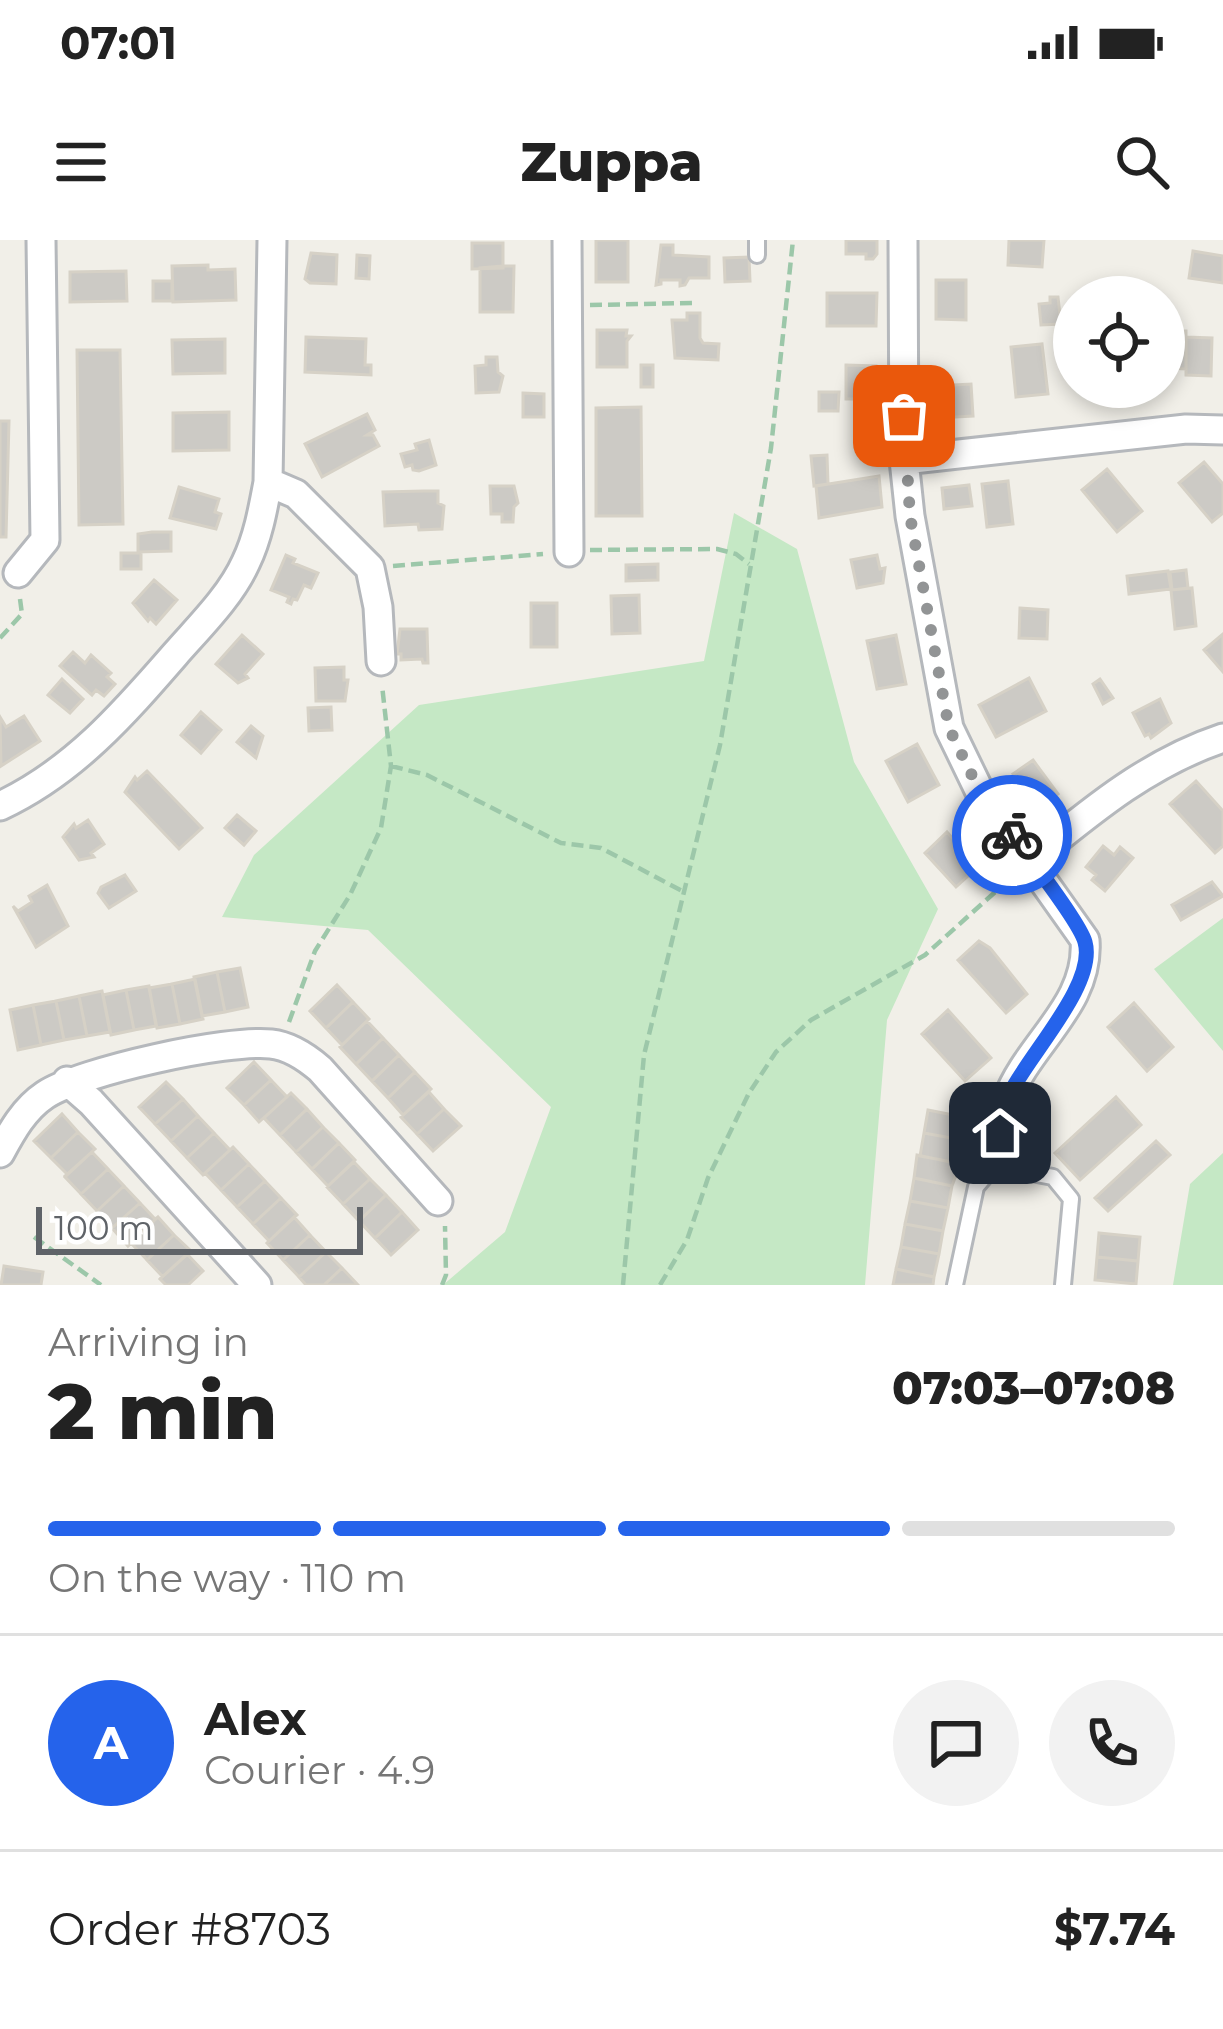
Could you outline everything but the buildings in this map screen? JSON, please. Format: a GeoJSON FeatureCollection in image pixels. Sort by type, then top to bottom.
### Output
{"type":"FeatureCollection","features":[{"type":"Feature","properties":{"kind":"street"},"geometry":{"type":"LineString","coordinates":[[18,573],[45,541],[40,240]]}},
{"type":"Feature","properties":{"kind":"street"},"geometry":{"type":"LineString","coordinates":[[0,806],[67,765],[113,726],[215,609],[246,564],[268,482],[272,240]]}},
{"type":"Feature","properties":{"kind":"street"},"geometry":{"type":"LineString","coordinates":[[567,240],[569,552]]}},
{"type":"Feature","properties":{"kind":"street"},"geometry":{"type":"LineString","coordinates":[[903,240],[904,460],[949,728],[980,792],[1085,940],[1087,965],[1077,992],[1006,1100],[994,1166]]}},
{"type":"Feature","properties":{"kind":"street"},"geometry":{"type":"LineString","coordinates":[[904,460],[1186,429],[1223,430]]}},
{"type":"Feature","properties":{"kind":"street"},"geometry":{"type":"LineString","coordinates":[[268,482],[296,494],[370,568],[381,661]]}},
{"type":"Feature","properties":{"kind":"street"},"geometry":{"type":"LineString","coordinates":[[1031,860],[1158,764],[1223,738]]}},
{"type":"Feature","properties":{"kind":"street"},"geometry":{"type":"LineString","coordinates":[[0,1153],[17,1122],[39,1099],[67,1081],[245,1043],[285,1046],[320,1069],[438,1201]]}},
{"type":"Feature","properties":{"kind":"street"},"geometry":{"type":"LineString","coordinates":[[67,1081],[256,1285]]}},
{"type":"Feature","properties":{"kind":"lane"},"geometry":{"type":"LineString","coordinates":[[955,1285],[976,1187],[994,1166],[1053,1177],[1071,1199],[1063,1285]]}},
{"type":"Feature","properties":{"kind":"path"},"geometry":{"type":"LineString","coordinates":[[623,1285],[644,1055],[720,745],[771,448],[793,240]]}},
{"type":"Feature","properties":{"kind":"path"},"geometry":{"type":"LineString","coordinates":[[566,305],[692,303]]}},
{"type":"Feature","properties":{"kind":"path"},"geometry":{"type":"LineString","coordinates":[[370,568],[569,552],[717,549],[736,554],[750,565]]}},
{"type":"Feature","properties":{"kind":"path"},"geometry":{"type":"LineString","coordinates":[[0,638],[22,614],[18,573]]}},
{"type":"Feature","properties":{"kind":"path"},"geometry":{"type":"LineString","coordinates":[[285,1046],[288,1024],[315,951],[350,896],[381,828],[391,766],[381,661]]}},
{"type":"Feature","properties":{"kind":"path"},"geometry":{"type":"LineString","coordinates":[[391,766],[427,775],[562,843],[602,848],[684,892]]}},
{"type":"Feature","properties":{"kind":"path"},"geometry":{"type":"LineString","coordinates":[[660,1285],[687,1240],[709,1178],[749,1093],[776,1052],[811,1020],[925,956],[1031,860]]}},
{"type":"Feature","properties":{"kind":"path"},"geometry":{"type":"LineString","coordinates":[[438,1201],[446,1230],[442,1285]]}},
{"type":"Feature","properties":{"kind":"path"},"geometry":{"type":"LineString","coordinates":[[34,1237],[101,1285]]}},
{"type":"Feature","properties":{"kind":"green space"},"geometry":{"type":"Polygon","coordinates":[[[734,513],[797,549],[854,762],[938,909],[887,1020],[865,1285],[443,1285],[505,1232],[551,1107],[368,930],[222,917],[254,855],[419,705],[704,661],[734,513]]]}},
{"type":"Feature","properties":{"kind":"green space"},"geometry":{"type":"Polygon","coordinates":[[[1223,918],[1223,1051],[1154,969],[1223,918]]]}},
{"type":"Feature","properties":{"kind":"green space"},"geometry":{"type":"Polygon","coordinates":[[[1223,1153],[1223,1285],[1173,1285],[1190,1184],[1223,1153]]]}},
{"type":"Feature","properties":{"kind":"way so far"},"geometry":{"type":"LineString","coordinates":[[904,416],[910,516],[949,728],[980,792],[1012,835]]}},
{"type":"Feature","properties":{"kind":"route"},"geometry":{"type":"LineString","coordinates":[[1000,1133],[1006,1100],[1077,992],[1087,965],[1085,940],[1012,835]]}}]}
